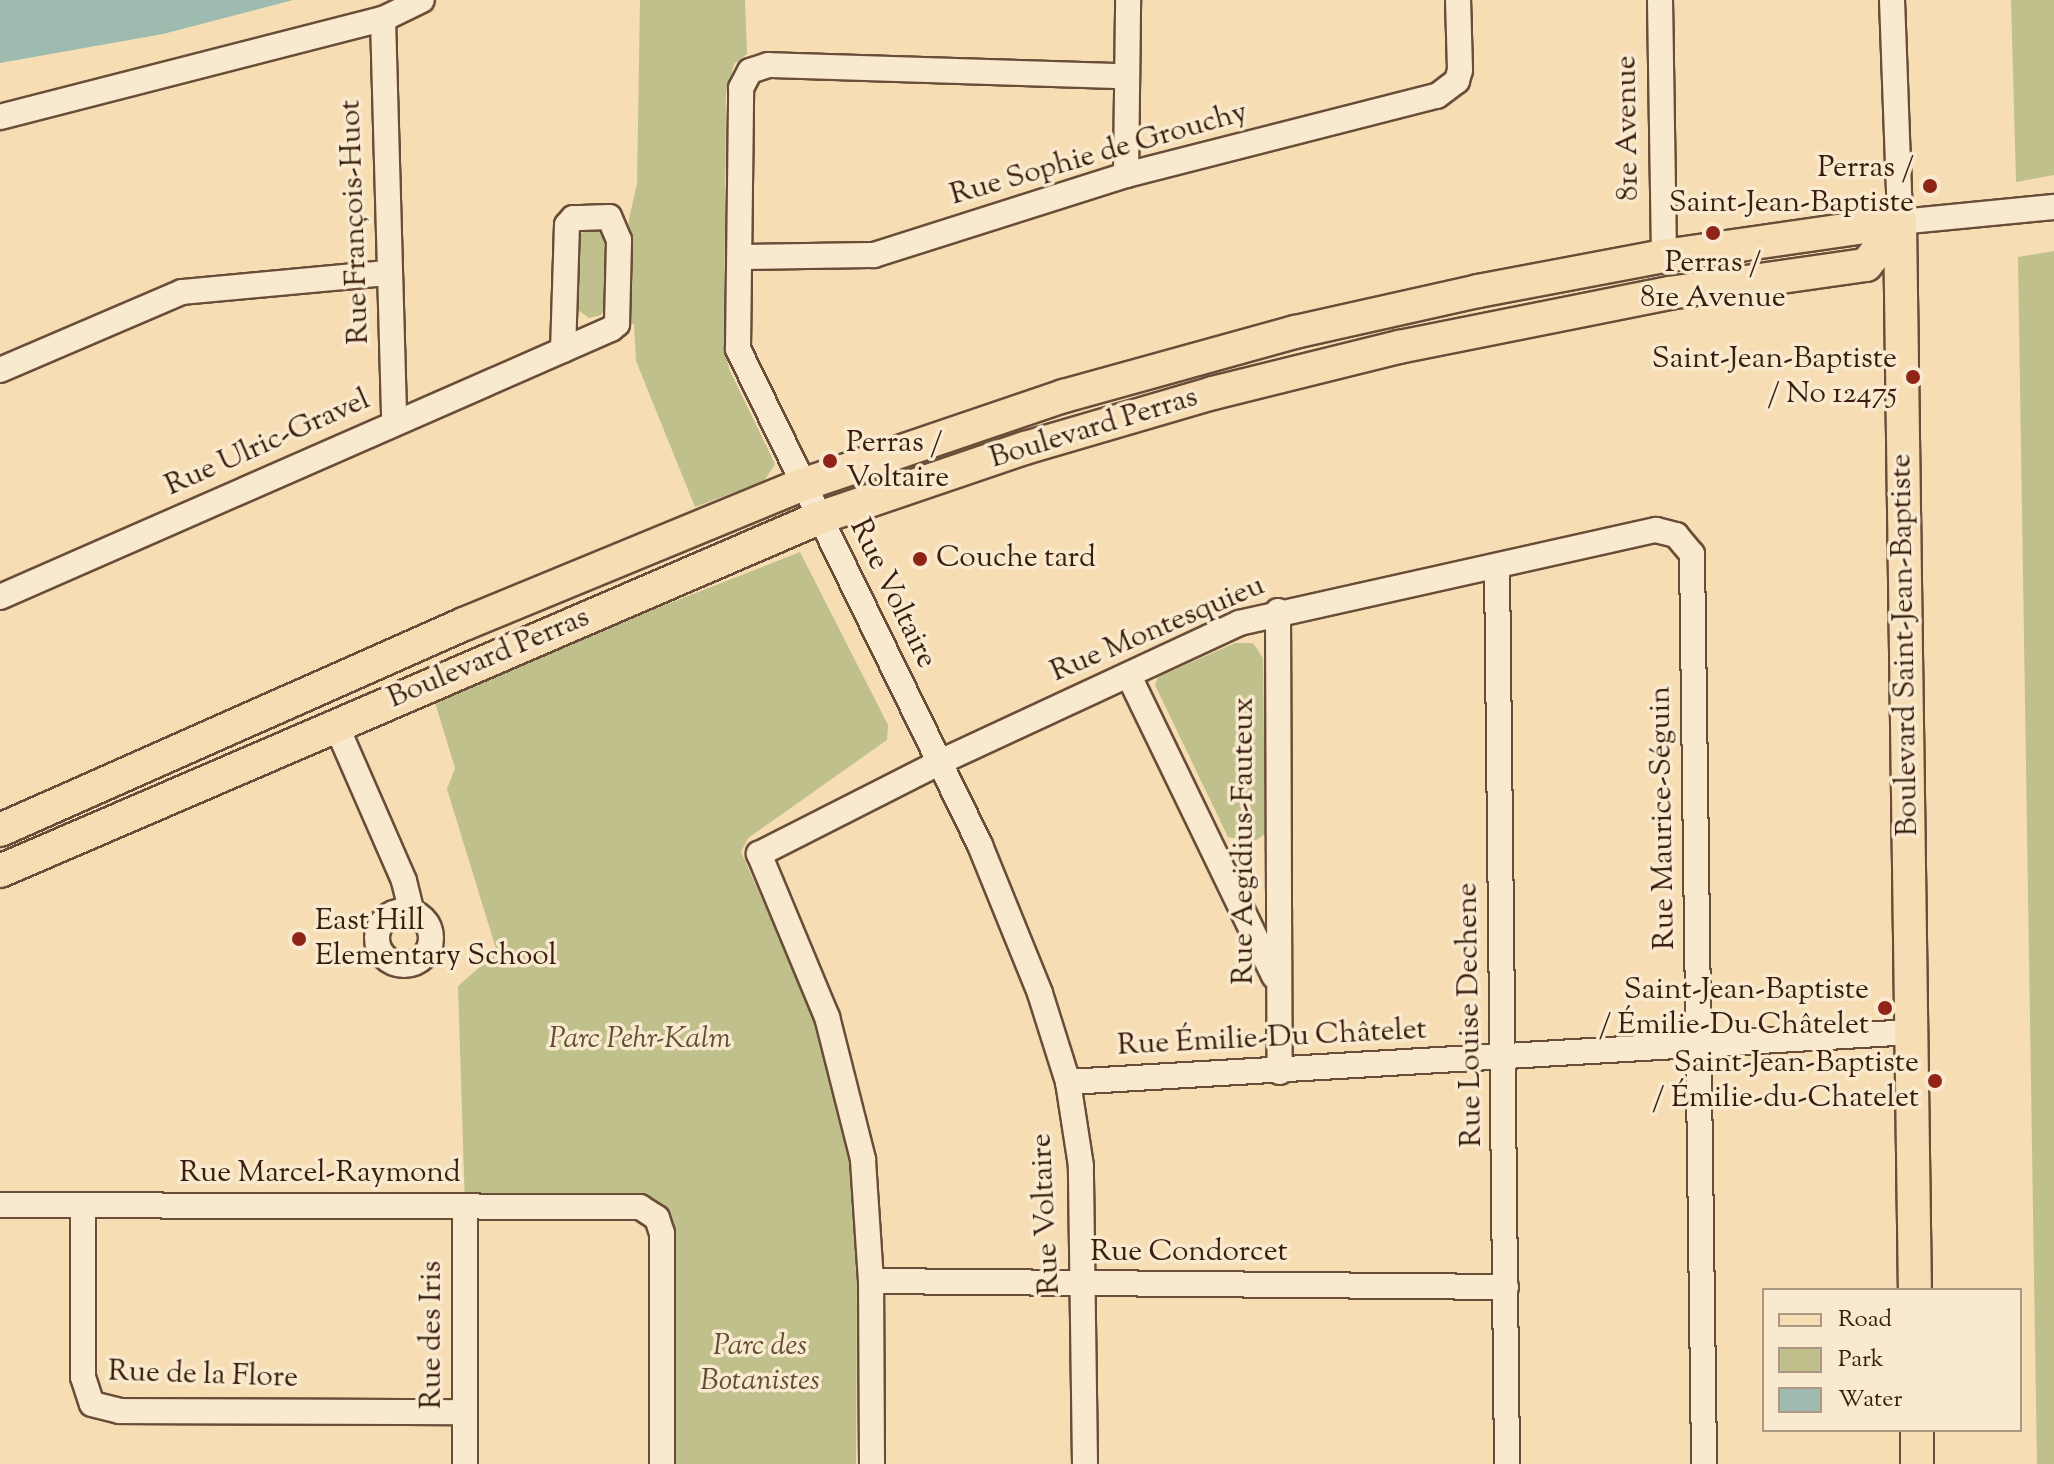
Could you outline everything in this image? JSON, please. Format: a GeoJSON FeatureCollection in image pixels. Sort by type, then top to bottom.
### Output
{"type":"FeatureCollection","features":[{"type":"Feature","properties":{"kind":"main road","name":"Boulevard Perras"},"geometry":{"type":"LineString","coordinates":[[0,830],[464,624],[802,485],[1064,396],[1295,332],[1664,256],[1900,222]]}},
{"type":"Feature","properties":{"kind":"main road","name":"Boulevard Perras"},"geometry":{"type":"LineString","coordinates":[[0,871],[819,518],[1025,448],[1339,361],[1669,293],[1866,265],[1900,222]]}},
{"type":"Feature","properties":{"kind":"main road","name":"Boulevard Saint-Jean-Baptiste"},"geometry":{"type":"LineString","coordinates":[[1900,222],[1915,1288]]}},
{"type":"Feature","properties":{"kind":"main road"},"geometry":{"type":"LineString","coordinates":[[1917,1432],[1917,1464]]}},
{"type":"Feature","properties":{"kind":"street"},"geometry":{"type":"LineString","coordinates":[[0,117],[383,19],[422,0]]}},
{"type":"Feature","properties":{"kind":"street"},"geometry":{"type":"LineString","coordinates":[[1126,175],[1128,0]]}},
{"type":"Feature","properties":{"kind":"street","name":"Rue Sophie de Grouchy"},"geometry":{"type":"LineString","coordinates":[[740,257],[874,255],[1126,175],[1437,96],[1457,81],[1460,70],[1458,0]]}},
{"type":"Feature","properties":{"kind":"street","name":"81e Avenue"},"geometry":{"type":"LineString","coordinates":[[1660,0],[1664,256]]}},
{"type":"Feature","properties":{"kind":"street","name":"Boulevard Saint-Jean-Baptiste"},"geometry":{"type":"LineString","coordinates":[[1892,0],[1900,222]]}},
{"type":"Feature","properties":{"kind":"street","name":"Rue François-Huot"},"geometry":{"type":"LineString","coordinates":[[383,19],[394,423]]}},
{"type":"Feature","properties":{"kind":"street","name":"Rue Voltaire"},"geometry":{"type":"LineString","coordinates":[[1085,1464],[1085,1284],[1081,1166],[1068,1082],[1012,919],[940,762],[738,349],[735,291],[740,257],[741,88],[758,66],[1127,76]]}},
{"type":"Feature","properties":{"kind":"street","name":"Boulevard Perras"},"geometry":{"type":"LineString","coordinates":[[1900,222],[2054,207]]}},
{"type":"Feature","properties":{"kind":"street","name":"Rue Ulric-Gravel"},"geometry":{"type":"LineString","coordinates":[[0,597],[563,350],[617,324],[619,240],[609,217],[573,218],[567,225],[563,350]]}},
{"type":"Feature","properties":{"kind":"street"},"geometry":{"type":"LineString","coordinates":[[0,370],[182,292],[388,273]]}},
{"type":"Feature","properties":{"kind":"street","name":"Rue Montesquieu"},"geometry":{"type":"LineString","coordinates":[[871,1281],[863,1159],[827,1017],[759,854],[940,762],[1239,623],[1278,611],[1656,530]]}},
{"type":"Feature","properties":{"kind":"street","name":"Rue Maurice-Séguin"},"geometry":{"type":"LineString","coordinates":[[1656,530],[1676,535],[1692,554],[1704,1464]]}},
{"type":"Feature","properties":{"kind":"street","name":"Rue Louise Dechene"},"geometry":{"type":"LineString","coordinates":[[1497,566],[1507,1464]]}},
{"type":"Feature","properties":{"kind":"street","name":"Rue Aegidius-Fauteux"},"geometry":{"type":"LineString","coordinates":[[1278,611],[1276,982],[1280,1072]]}},
{"type":"Feature","properties":{"kind":"street"},"geometry":{"type":"LineString","coordinates":[[1129,676],[1276,982]]}},
{"type":"Feature","properties":{"kind":"street"},"geometry":{"type":"LineString","coordinates":[[336,725],[404,881],[412,912]]}},
{"type":"Feature","properties":{"kind":"street","name":"Rue Émilie-Du Châtelet"},"geometry":{"type":"LineString","coordinates":[[1068,1082],[1503,1059],[1700,1043],[1911,1032]]}},
{"type":"Feature","properties":{"kind":"street","name":"Rue Marcel-Raymond"},"geometry":{"type":"LineString","coordinates":[[0,1205],[640,1207],[657,1218],[662,1233],[662,1464]]}},
{"type":"Feature","properties":{"kind":"street","name":"Rue de la Flore"},"geometry":{"type":"LineString","coordinates":[[83,1205],[83,1377],[92,1404],[120,1411],[464,1412]]}},
{"type":"Feature","properties":{"kind":"street","name":"Rue des Iris"},"geometry":{"type":"LineString","coordinates":[[465,1207],[465,1464]]}},
{"type":"Feature","properties":{"kind":"street"},"geometry":{"type":"LineString","coordinates":[[871,1281],[872,1464]]}},
{"type":"Feature","properties":{"kind":"street","name":"Rue Condorcet"},"geometry":{"type":"LineString","coordinates":[[871,1281],[1506,1287]]}},
{"type":"Feature","properties":{"kind":"green space"},"geometry":{"type":"Polygon","coordinates":[[[640,0],[745,0],[747,54],[734,64],[726,93],[724,343],[729,369],[775,464],[764,481],[695,507],[636,361],[634,324],[625,325],[629,219],[637,184],[640,0]]]}},
{"type":"Feature","properties":{"kind":"green space"},"geometry":{"type":"Polygon","coordinates":[[[2011,0],[2054,0],[2054,175],[2016,182],[2011,0]]]}},
{"type":"Feature","properties":{"kind":"green space"},"geometry":{"type":"Polygon","coordinates":[[[588,229],[599,231],[608,241],[608,305],[601,315],[589,318],[575,308],[577,236],[588,229]]]}},
{"type":"Feature","properties":{"kind":"green space"},"geometry":{"type":"Polygon","coordinates":[[[2054,251],[2054,1464],[2037,1464],[2018,257],[2054,251]]]}},
{"type":"Feature","properties":{"kind":"green space","name":"Parc Pehr-Kalm"},"geometry":{"type":"Polygon","coordinates":[[[800,552],[888,725],[887,740],[748,838],[741,852],[814,1016],[849,1145],[857,1274],[856,1464],[662,1464],[662,1233],[640,1207],[465,1207],[458,986],[497,952],[447,789],[455,768],[433,696],[800,552]]]}},
{"type":"Feature","properties":{"kind":"green space"},"geometry":{"type":"Polygon","coordinates":[[[1235,643],[1253,643],[1263,658],[1265,834],[1253,842],[1228,837],[1155,685],[1158,677],[1235,643]]]}},
{"type":"Feature","properties":{"kind":"water"},"geometry":{"type":"Polygon","coordinates":[[[0,0],[293,0],[163,34],[0,63],[0,0]]]}},
{"type":"Feature","properties":{"kind":"place","name":"Perras / Saint-Jean-Baptiste"},"geometry":{"type":"Point","coordinates":[1930,186]}},
{"type":"Feature","properties":{"kind":"place","name":"Perras / 81e Avenue"},"geometry":{"type":"Point","coordinates":[1713,233]}},
{"type":"Feature","properties":{"kind":"place","name":"Saint-Jean-Baptiste / No 12475"},"geometry":{"type":"Point","coordinates":[1913,377]}},
{"type":"Feature","properties":{"kind":"place","name":"Perras / Voltaire"},"geometry":{"type":"Point","coordinates":[830,461]}},
{"type":"Feature","properties":{"kind":"place","name":"Couche tard"},"geometry":{"type":"Point","coordinates":[920,559]}},
{"type":"Feature","properties":{"kind":"place","name":"East Hill Elementary School"},"geometry":{"type":"Point","coordinates":[299,939]}},
{"type":"Feature","properties":{"kind":"place","name":"Saint-Jean-Baptiste / Émilie-Du Châtelet"},"geometry":{"type":"Point","coordinates":[1885,1008]}},
{"type":"Feature","properties":{"kind":"place","name":"Saint-Jean-Baptiste / Émilie-du-Chatelet"},"geometry":{"type":"Point","coordinates":[1935,1081]}},
{"type":"Feature","properties":{"kind":"park label","name":"Parc des Botanistes"},"geometry":{"type":"Point","coordinates":[760,1364]}}]}
